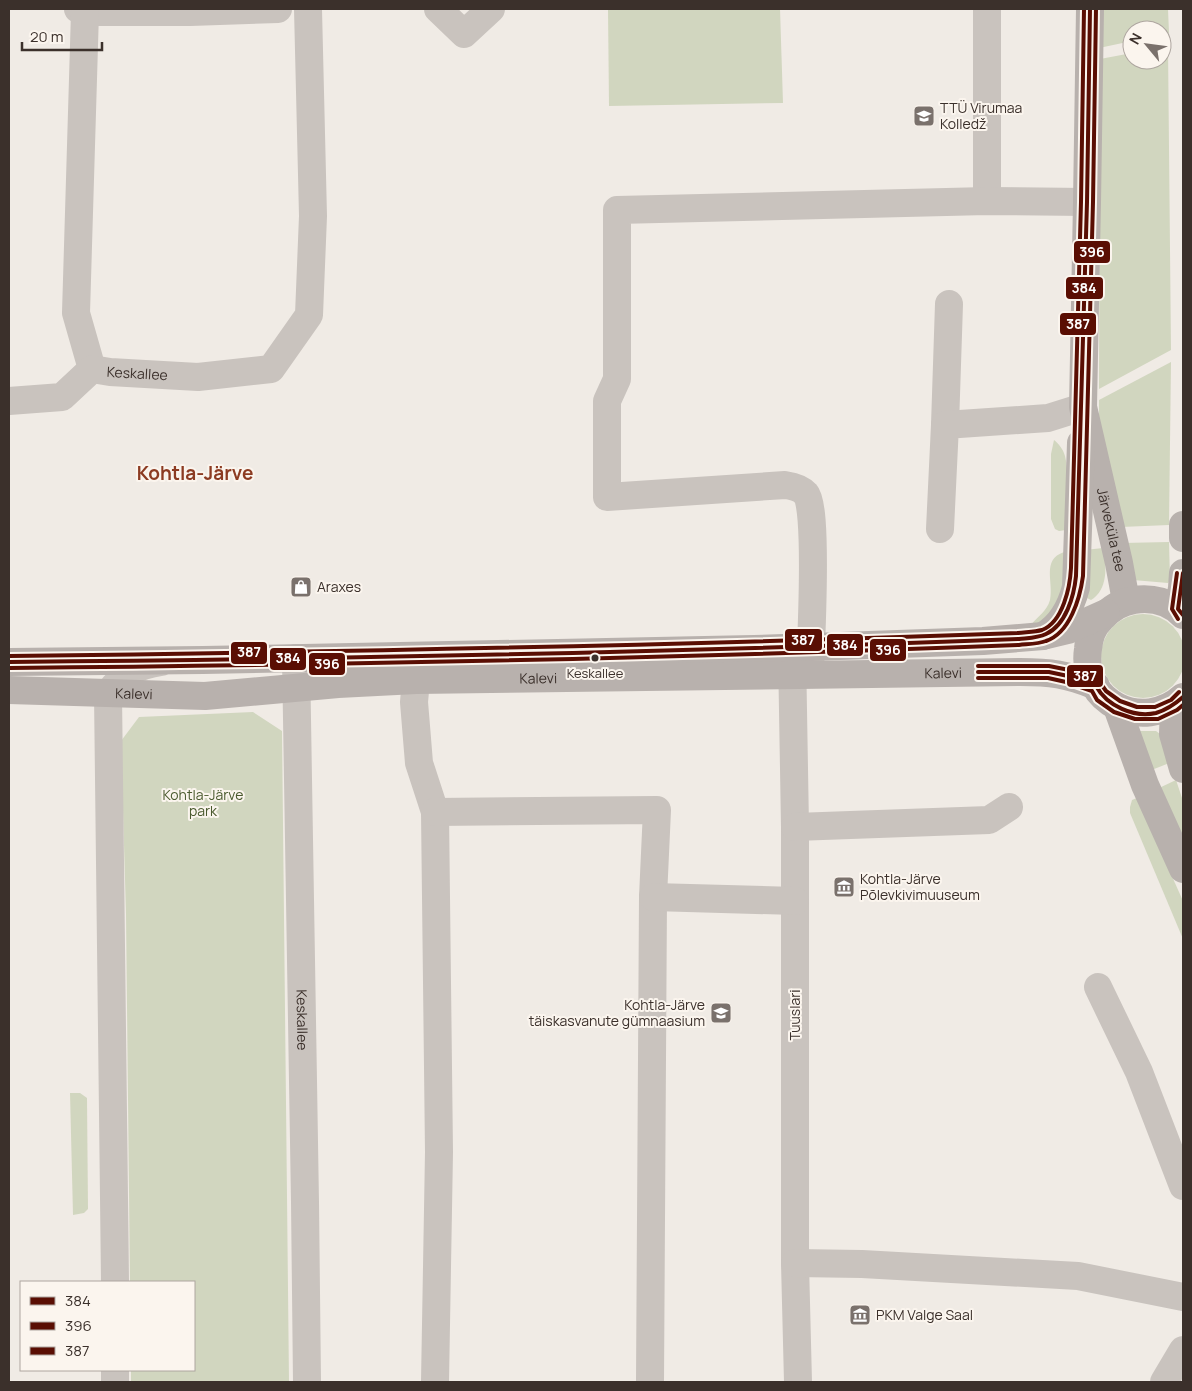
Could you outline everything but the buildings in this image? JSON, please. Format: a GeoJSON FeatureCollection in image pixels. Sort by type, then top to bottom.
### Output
{"type":"FeatureCollection","features":[{"type":"Feature","properties":{"kind":"main road","name":"Järveküla tee"},"geometry":{"type":"LineString","coordinates":[[1090,9],[1088,202],[1082,407],[1119,563],[1116,607]]}},
{"type":"Feature","properties":{"kind":"main road"},"geometry":{"type":"LineString","coordinates":[[1043,636],[1051,632],[1062,620],[1072,603],[1076,587],[1082,407]]}},
{"type":"Feature","properties":{"kind":"main road"},"geometry":{"type":"LineString","coordinates":[[1183,525],[1183,538]]}},
{"type":"Feature","properties":{"kind":"main road"},"geometry":{"type":"LineString","coordinates":[[1180,612],[1183,573]]}},
{"type":"Feature","properties":{"kind":"main road","name":"Kalevi"},"geometry":{"type":"LineString","coordinates":[[9,662],[801,647],[1010,639],[1043,636],[1068,630],[1116,607],[1144,598],[1162,601],[1180,612]]}},
{"type":"Feature","properties":{"kind":"main road"},"geometry":{"type":"LineString","coordinates":[[1116,607],[1097,622],[1089,639],[1086,658],[1090,678],[1101,695],[1117,707],[1136,713],[1156,713],[1179,701]]}},
{"type":"Feature","properties":{"kind":"main road","name":"Kalevi"},"geometry":{"type":"LineString","coordinates":[[9,690],[204,696],[338,684],[416,680],[1049,672],[1068,676],[1096,686]]}},
{"type":"Feature","properties":{"kind":"main road"},"geometry":{"type":"LineString","coordinates":[[1179,701],[1173,734],[1183,769]]}},
{"type":"Feature","properties":{"kind":"main road"},"geometry":{"type":"LineString","coordinates":[[1117,707],[1145,785],[1183,869]]}},
{"type":"Feature","properties":{"kind":"street","name":"Keskallee"},"geometry":{"type":"LineString","coordinates":[[278,9],[190,11],[82,10],[76,313],[92,369],[110,372],[198,377],[270,369],[309,315],[313,216],[308,9]]}},
{"type":"Feature","properties":{"kind":"street"},"geometry":{"type":"LineString","coordinates":[[438,9],[464,34],[491,9]]}},
{"type":"Feature","properties":{"kind":"street"},"geometry":{"type":"LineString","coordinates":[[987,9],[987,201],[1088,202]]}},
{"type":"Feature","properties":{"kind":"street","name":"Tuuslari"},"geometry":{"type":"LineString","coordinates":[[798,1382],[795,1264],[795,827],[801,647],[813,586],[811,507],[806,494],[796,487],[785,485],[607,497],[607,401],[618,379],[617,210],[987,201]]}},
{"type":"Feature","properties":{"kind":"street"},"geometry":{"type":"LineString","coordinates":[[940,529],[946,425],[949,304]]}},
{"type":"Feature","properties":{"kind":"street"},"geometry":{"type":"LineString","coordinates":[[9,401],[62,397],[92,369]]}},
{"type":"Feature","properties":{"kind":"street"},"geometry":{"type":"LineString","coordinates":[[946,425],[1048,418],[1082,407]]}},
{"type":"Feature","properties":{"kind":"street","name":"Keskallee"},"geometry":{"type":"LineString","coordinates":[[296,658],[307,1382]]}},
{"type":"Feature","properties":{"kind":"street"},"geometry":{"type":"LineString","coordinates":[[115,1281],[108,694],[118,680],[135,668],[178,660]]}},
{"type":"Feature","properties":{"kind":"street"},"geometry":{"type":"LineString","coordinates":[[416,680],[414,702],[419,763],[435,812],[439,1152],[435,1382]]}},
{"type":"Feature","properties":{"kind":"street"},"geometry":{"type":"LineString","coordinates":[[795,827],[989,820],[1009,808]]}},
{"type":"Feature","properties":{"kind":"street"},"geometry":{"type":"LineString","coordinates":[[435,812],[657,810],[653,897],[650,1382]]}},
{"type":"Feature","properties":{"kind":"street"},"geometry":{"type":"LineString","coordinates":[[653,897],[795,901]]}},
{"type":"Feature","properties":{"kind":"street"},"geometry":{"type":"LineString","coordinates":[[1098,987],[1139,1072],[1183,1186]]}},
{"type":"Feature","properties":{"kind":"street"},"geometry":{"type":"LineString","coordinates":[[795,1264],[871,1265],[1078,1276],[1183,1297]]}},
{"type":"Feature","properties":{"kind":"street"},"geometry":{"type":"LineString","coordinates":[[1164,1382],[1183,1350]]}},
{"type":"Feature","properties":{"kind":"green space"},"geometry":{"type":"Polygon","coordinates":[[[608,9],[780,9],[783,103],[609,106],[608,9]]]}},
{"type":"Feature","properties":{"kind":"green space"},"geometry":{"type":"Polygon","coordinates":[[[1101,9],[1168,9],[1168,20],[1122,20],[1122,43],[1099,48],[1101,9]]]}},
{"type":"Feature","properties":{"kind":"green space"},"geometry":{"type":"Polygon","coordinates":[[[1122,55],[1122,70],[1168,70],[1171,350],[1099,389],[1100,59],[1122,55]]]}},
{"type":"Feature","properties":{"kind":"green space"},"geometry":{"type":"Polygon","coordinates":[[[1171,362],[1169,525],[1121,527],[1099,418],[1099,400],[1171,362]]]}},
{"type":"Feature","properties":{"kind":"green space"},"geometry":{"type":"Polygon","coordinates":[[[1054,440],[1064,453],[1067,473],[1066,530],[1059,531],[1055,529],[1051,519],[1051,454],[1054,440]]]}},
{"type":"Feature","properties":{"kind":"green space"},"geometry":{"type":"Polygon","coordinates":[[[1169,542],[1170,580],[1168,583],[1133,580],[1122,543],[1169,542]]]}},
{"type":"Feature","properties":{"kind":"green space"},"geometry":{"type":"Polygon","coordinates":[[[1103,548],[1105,577],[1101,590],[1091,600],[1087,598],[1085,550],[1103,548]]]}},
{"type":"Feature","properties":{"kind":"green space"},"geometry":{"type":"Polygon","coordinates":[[[1064,552],[1065,590],[1048,620],[1031,625],[1049,604],[1051,566],[1053,560],[1064,552]]]}},
{"type":"Feature","properties":{"kind":"green space"},"geometry":{"type":"Polygon","coordinates":[[[1143,614],[1159,617],[1173,626],[1182,640],[1185,656],[1182,672],[1173,686],[1159,695],[1143,698],[1127,695],[1113,686],[1104,672],[1101,656],[1104,640],[1113,626],[1127,617],[1143,614]]]}},
{"type":"Feature","properties":{"kind":"green space","name":"Kohtla-Järve park"},"geometry":{"type":"Polygon","coordinates":[[[253,712],[282,731],[289,1382],[131,1382],[131,1371],[195,1371],[195,1281],[130,1281],[126,914],[121,741],[139,717],[253,712]]]}},
{"type":"Feature","properties":{"kind":"green space"},"geometry":{"type":"Polygon","coordinates":[[[1137,731],[1156,731],[1160,734],[1172,762],[1149,771],[1137,731]]]}},
{"type":"Feature","properties":{"kind":"green space"},"geometry":{"type":"Polygon","coordinates":[[[1176,780],[1183,801],[1182,833],[1177,832],[1157,789],[1176,780]]]}},
{"type":"Feature","properties":{"kind":"green space"},"geometry":{"type":"Polygon","coordinates":[[[1137,798],[1183,901],[1183,939],[1130,813],[1132,800],[1137,798]]]}},
{"type":"Feature","properties":{"kind":"green space"},"geometry":{"type":"Polygon","coordinates":[[[70,1093],[80,1093],[87,1098],[88,1209],[84,1213],[73,1215],[70,1093]]]}},
{"type":"Feature","properties":{"kind":"transit line","name":"387"},"geometry":{"type":"LineString","coordinates":[[9,656],[388,650],[766,641],[1018,633],[1039,631],[1049,626],[1055,620],[1064,603],[1071,568],[1084,9]]}},
{"type":"Feature","properties":{"kind":"transit line","name":"384"},"geometry":{"type":"LineString","coordinates":[[9,662],[388,657],[893,644],[1019,639],[1036,637],[1053,630],[1068,609],[1076,576],[1087,202],[1090,9]]}},
{"type":"Feature","properties":{"kind":"transit line","name":"396"},"geometry":{"type":"LineString","coordinates":[[9,668],[388,663],[767,654],[1019,645],[1040,643],[1054,637],[1061,631],[1072,614],[1083,576],[1096,9]]}},
{"type":"Feature","properties":{"kind":"transit line","name":"396"},"geometry":{"type":"LineString","coordinates":[[1177,573],[1172,609],[1178,619]]}},
{"type":"Feature","properties":{"kind":"transit line","name":"384"},"geometry":{"type":"LineString","coordinates":[[1183,573],[1178,609],[1183,615]]}},
{"type":"Feature","properties":{"kind":"transit line","name":"387"},"geometry":{"type":"LineString","coordinates":[[978,666],[1049,666],[1069,670],[1099,681],[1106,691],[1120,701],[1137,707],[1155,707],[1171,700],[1179,692]]}},
{"type":"Feature","properties":{"kind":"transit line","name":"384"},"geometry":{"type":"LineString","coordinates":[[978,672],[1049,672],[1068,676],[1096,686],[1114,705],[1139,714],[1160,712],[1183,697]]}},
{"type":"Feature","properties":{"kind":"transit line","name":"396"},"geometry":{"type":"LineString","coordinates":[[978,678],[1048,678],[1066,682],[1092,691],[1097,700],[1114,712],[1135,719],[1158,719],[1183,705]]}},
{"type":"Feature","properties":{"kind":"place","name":"TTÜ Virumaa Kolledž"},"geometry":{"type":"Point","coordinates":[924,116]}},
{"type":"Feature","properties":{"kind":"place","name":"Araxes"},"geometry":{"type":"Point","coordinates":[301,587]}},
{"type":"Feature","properties":{"kind":"place","name":"Keskallee"},"geometry":{"type":"Point","coordinates":[595,658]}},
{"type":"Feature","properties":{"kind":"place","name":"Kohtla-Järve Põlevkivimuuseum"},"geometry":{"type":"Point","coordinates":[844,887]}},
{"type":"Feature","properties":{"kind":"place","name":"Kohtla-Järve täiskasvanute gümnaasium"},"geometry":{"type":"Point","coordinates":[721,1013]}},
{"type":"Feature","properties":{"kind":"place","name":"PKM Valge Saal"},"geometry":{"type":"Point","coordinates":[860,1315]}},
{"type":"Feature","properties":{"kind":"district","name":"Kohtla-Järve"},"geometry":{"type":"Point","coordinates":[195,473]}}]}
